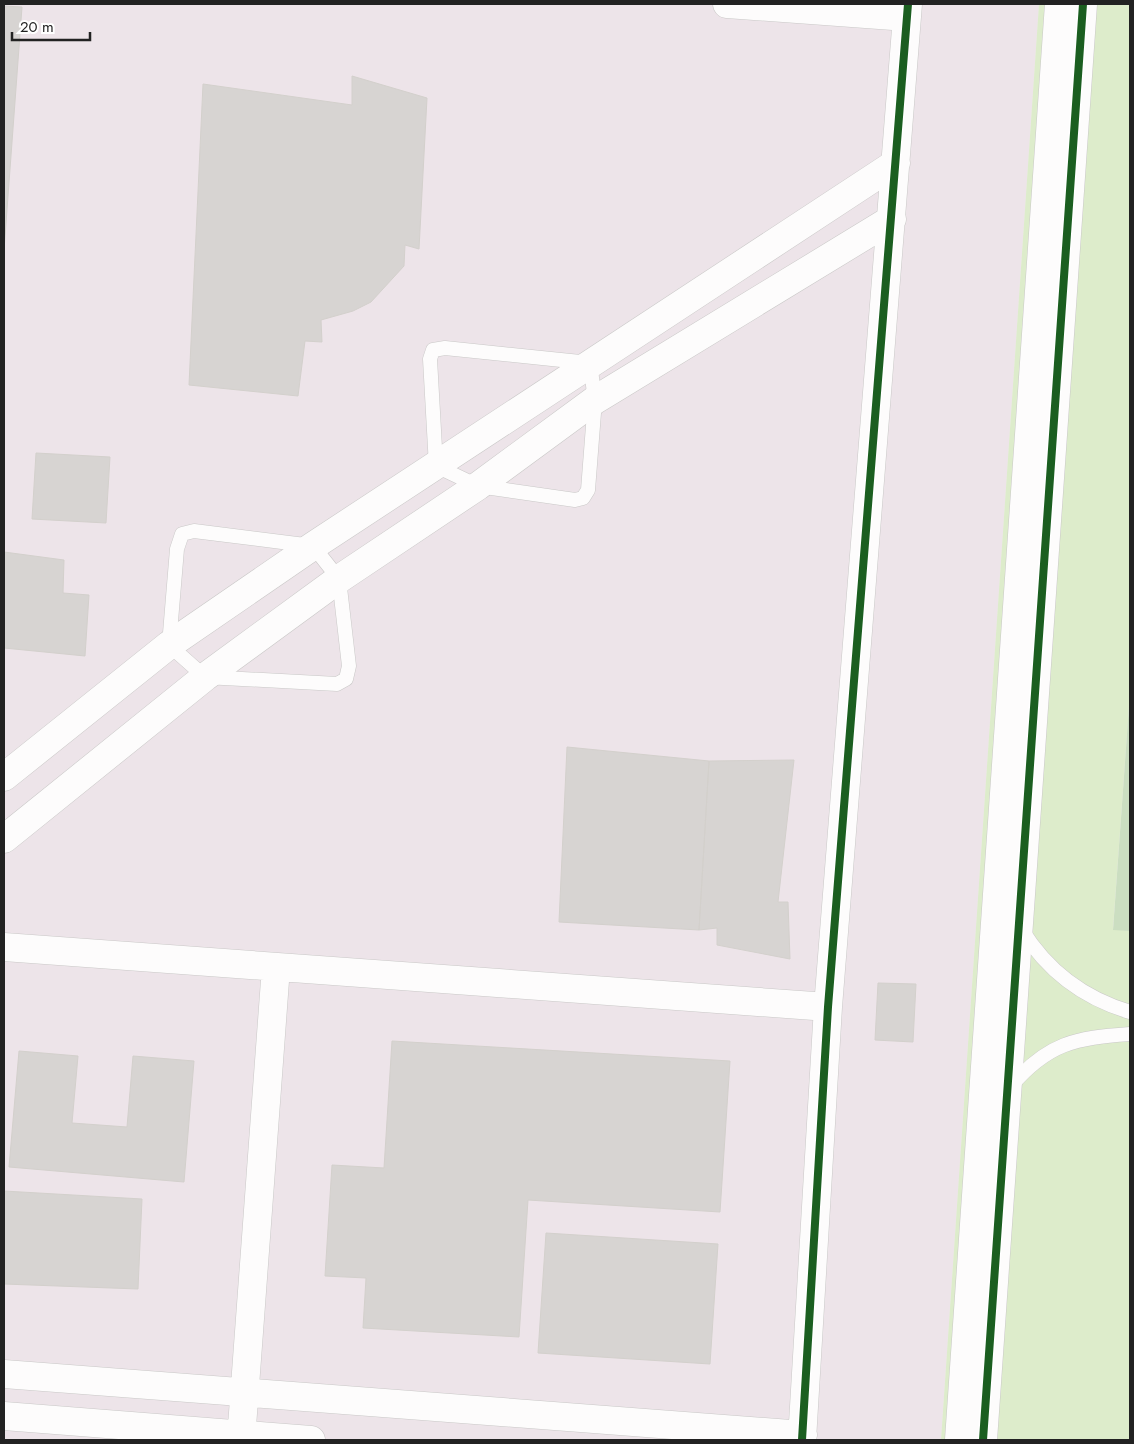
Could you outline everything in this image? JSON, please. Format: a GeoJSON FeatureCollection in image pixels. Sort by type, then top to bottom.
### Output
{"type":"FeatureCollection","features":[{"type":"Feature","properties":{"kind":"street"},"geometry":{"type":"LineString","coordinates":[[4,1374],[802,1437],[828,1007],[908,10],[727,4]]}},
{"type":"Feature","properties":{"kind":"street"},"geometry":{"type":"LineString","coordinates":[[958,1440],[1059,4]]}},
{"type":"Feature","properties":{"kind":"street"},"geometry":{"type":"LineString","coordinates":[[983,1440],[1084,4]]}},
{"type":"Feature","properties":{"kind":"street"},"geometry":{"type":"LineString","coordinates":[[4,777],[169,645],[313,546],[896,163]]}},
{"type":"Feature","properties":{"kind":"street"},"geometry":{"type":"LineString","coordinates":[[4,839],[205,677],[339,579],[478,486],[595,400],[892,219]]}},
{"type":"Feature","properties":{"kind":"street"},"geometry":{"type":"LineString","coordinates":[[4,947],[828,1007]]}},
{"type":"Feature","properties":{"kind":"street"},"geometry":{"type":"LineString","coordinates":[[241,1438],[276,967]]}},
{"type":"Feature","properties":{"kind":"street"},"geometry":{"type":"LineString","coordinates":[[4,1416],[241,1438],[311,1440]]}},
{"type":"Feature","properties":{"kind":"lane"},"geometry":{"type":"LineString","coordinates":[[445,348],[590,364],[595,400],[588,490],[583,498],[575,500],[478,486],[436,466],[430,359],[433,350],[445,348]]}},
{"type":"Feature","properties":{"kind":"lane"},"geometry":{"type":"LineString","coordinates":[[194,531],[313,546],[339,579],[349,666],[346,679],[340,684],[205,677],[169,645],[176,549],[182,534],[194,531]]}},
{"type":"Feature","properties":{"kind":"lane"},"geometry":{"type":"LineString","coordinates":[[1020,926],[1038,955],[1063,978],[1092,997],[1130,1012]]}},
{"type":"Feature","properties":{"kind":"lane"},"geometry":{"type":"LineString","coordinates":[[1007,1091],[1028,1066],[1055,1048],[1086,1037],[1130,1034]]}},
{"type":"Feature","properties":{"kind":"shaded area"},"geometry":{"type":"Polygon","coordinates":[[[4,4],[1039,4],[941,1440],[4,1440],[4,4]]]}},
{"type":"Feature","properties":{"kind":"green space"},"geometry":{"type":"Polygon","coordinates":[[[1039,4],[1130,4],[1130,692],[1113,929],[1130,931],[1130,1440],[941,1440],[1039,4]]]}},
{"type":"Feature","properties":{"kind":"green space"},"geometry":{"type":"Polygon","coordinates":[[[1130,692],[1130,931],[1113,930],[1130,692]]]}},
{"type":"Feature","properties":{"kind":"building"},"geometry":{"type":"Polygon","coordinates":[[[4,6],[22,7],[4,250],[4,6]]]}},
{"type":"Feature","properties":{"kind":"building"},"geometry":{"type":"Polygon","coordinates":[[[352,76],[427,98],[419,249],[405,245],[404,266],[371,302],[353,311],[321,320],[322,342],[305,341],[298,396],[189,385],[203,84],[352,105],[352,76]]]}},
{"type":"Feature","properties":{"kind":"building"},"geometry":{"type":"Polygon","coordinates":[[[36,453],[110,457],[106,523],[32,519],[36,453]]]}},
{"type":"Feature","properties":{"kind":"building"},"geometry":{"type":"Polygon","coordinates":[[[4,552],[64,560],[63,593],[89,595],[85,656],[4,648],[4,552]]]}},
{"type":"Feature","properties":{"kind":"building"},"geometry":{"type":"Polygon","coordinates":[[[567,747],[709,761],[699,930],[559,922],[567,747]]]}},
{"type":"Feature","properties":{"kind":"building"},"geometry":{"type":"Polygon","coordinates":[[[794,760],[778,902],[788,902],[790,959],[717,945],[717,928],[699,930],[709,761],[794,760]]]}},
{"type":"Feature","properties":{"kind":"building"},"geometry":{"type":"Polygon","coordinates":[[[878,983],[916,984],[913,1042],[875,1040],[878,983]]]}},
{"type":"Feature","properties":{"kind":"building"},"geometry":{"type":"Polygon","coordinates":[[[392,1041],[730,1061],[720,1212],[528,1200],[519,1337],[363,1328],[366,1278],[325,1276],[332,1165],[384,1168],[392,1041]]]}},
{"type":"Feature","properties":{"kind":"building"},"geometry":{"type":"Polygon","coordinates":[[[19,1051],[78,1056],[72,1123],[127,1127],[133,1056],[194,1061],[184,1182],[9,1167],[19,1051]]]}},
{"type":"Feature","properties":{"kind":"building"},"geometry":{"type":"Polygon","coordinates":[[[4,1191],[142,1199],[138,1289],[4,1284],[4,1191]]]}},
{"type":"Feature","properties":{"kind":"building"},"geometry":{"type":"Polygon","coordinates":[[[546,1233],[718,1244],[710,1364],[538,1353],[546,1233]]]}},
{"type":"Feature","properties":{"kind":"cycle path"},"geometry":{"type":"LineString","coordinates":[[802,1440],[828,1007],[908,4]]}},
{"type":"Feature","properties":{"kind":"cycle path"},"geometry":{"type":"LineString","coordinates":[[983,1440],[1083,4]]}}]}
